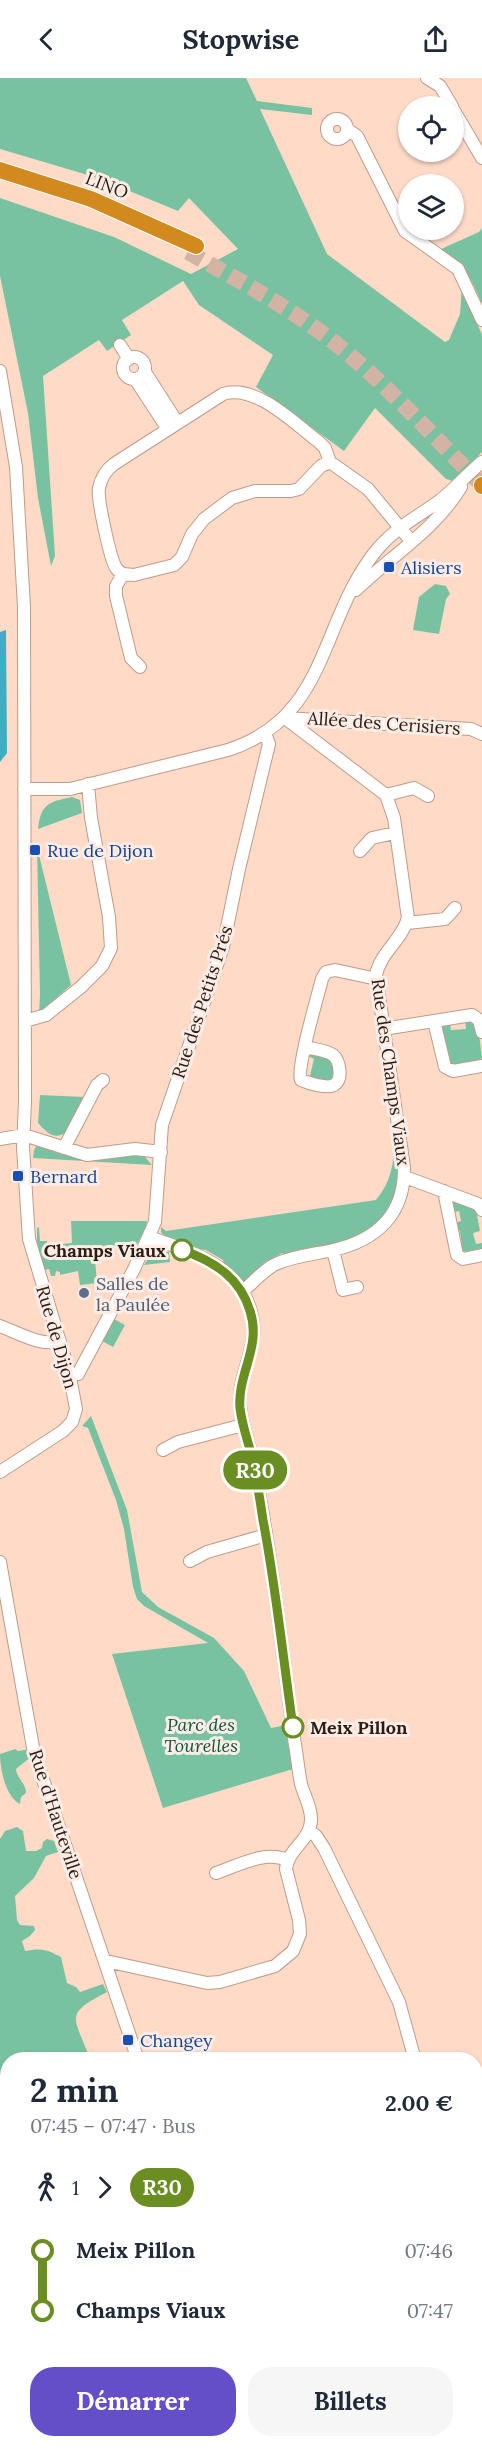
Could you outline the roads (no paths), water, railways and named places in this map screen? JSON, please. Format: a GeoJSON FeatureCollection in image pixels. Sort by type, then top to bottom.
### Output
{"type":"FeatureCollection","features":[{"type":"Feature","properties":{"kind":"highway","name":"LINO"},"geometry":{"type":"LineString","coordinates":[[0,170],[91,199],[144,221],[192,249],[89,208],[0,181]]}},
{"type":"Feature","properties":{"kind":"street"},"geometry":{"type":"LineString","coordinates":[[427,78],[440,86],[445,96]]}},
{"type":"Feature","properties":{"kind":"street"},"geometry":{"type":"LineString","coordinates":[[464,128],[482,158]]}},
{"type":"Feature","properties":{"kind":"street"},"geometry":{"type":"LineString","coordinates":[[348,130],[357,136],[405,231],[458,269],[482,320]]}},
{"type":"Feature","properties":{"kind":"street"},"geometry":{"type":"LineString","coordinates":[[120,345],[129,359],[136,357],[142,361],[145,367],[140,376],[172,425]]}},
{"type":"Feature","properties":{"kind":"street","name":"Rue de Dijon"},"geometry":{"type":"LineString","coordinates":[[0,371],[16,467],[20,509],[24,621],[25,1021],[22,1147],[29,1239],[76,1401],[75,1416],[70,1425],[0,1472]]}},
{"type":"Feature","properties":{"kind":"street"},"geometry":{"type":"LineString","coordinates":[[330,462],[321,466],[299,489],[255,491],[221,504],[197,527],[182,557],[174,565],[134,575],[123,574],[117,568],[99,501],[99,485],[110,467],[224,393],[244,391],[264,401],[323,445],[330,462],[368,489],[411,541]]}},
{"type":"Feature","properties":{"kind":"street"},"geometry":{"type":"LineString","coordinates":[[24,789],[63,790],[228,750],[265,734],[285,718],[301,697],[358,577],[372,556],[400,527],[440,501],[482,462]]}},
{"type":"Feature","properties":{"kind":"street"},"geometry":{"type":"LineString","coordinates":[[351,595],[446,510],[467,476]]}},
{"type":"Feature","properties":{"kind":"street"},"geometry":{"type":"LineString","coordinates":[[123,574],[116,586],[116,596],[131,658],[140,667]]}},
{"type":"Feature","properties":{"kind":"street"},"geometry":{"type":"LineString","coordinates":[[285,718],[386,795],[394,818],[408,913],[407,923],[445,919],[455,908]]}},
{"type":"Feature","properties":{"kind":"street","name":"Allée des Cerisiers"},"geometry":{"type":"LineString","coordinates":[[285,718],[471,729],[482,734]]}},
{"type":"Feature","properties":{"kind":"street","name":"Rue des Petits Prés"},"geometry":{"type":"LineString","coordinates":[[69,1372],[78,1374],[134,1269],[154,1222],[164,1119],[223,947],[239,868],[269,744],[265,734]]}},
{"type":"Feature","properties":{"kind":"street"},"geometry":{"type":"LineString","coordinates":[[25,1021],[46,1015],[81,987],[99,969],[111,948],[109,917],[88,784]]}},
{"type":"Feature","properties":{"kind":"street"},"geometry":{"type":"LineString","coordinates":[[386,795],[414,788],[428,796]]}},
{"type":"Feature","properties":{"kind":"street"},"geometry":{"type":"LineString","coordinates":[[360,851],[372,838],[395,833]]}},
{"type":"Feature","properties":{"kind":"street","name":"Rue des Champs Viaux"},"geometry":{"type":"LineString","coordinates":[[242,1292],[271,1266],[282,1261],[362,1241],[384,1225],[398,1205],[405,1177],[376,979],[380,963],[407,923]]}},
{"type":"Feature","properties":{"kind":"street"},"geometry":{"type":"LineString","coordinates":[[305,1047],[322,978],[326,972],[335,970],[376,979]]}},
{"type":"Feature","properties":{"kind":"street"},"geometry":{"type":"LineString","coordinates":[[383,1029],[472,1015],[479,1020],[482,1032]]}},
{"type":"Feature","properties":{"kind":"street"},"geometry":{"type":"LineString","coordinates":[[434,1021],[445,1067],[453,1071],[482,1066]]}},
{"type":"Feature","properties":{"kind":"street"},"geometry":{"type":"LineString","coordinates":[[64,1148],[97,1085],[103,1080]]}},
{"type":"Feature","properties":{"kind":"street"},"geometry":{"type":"LineString","coordinates":[[0,1139],[24,1135],[92,1155],[135,1149],[161,1152]]}},
{"type":"Feature","properties":{"kind":"street","name":"Rue des Champs Viaux"},"geometry":{"type":"LineString","coordinates":[[405,1177],[478,1204],[482,1210]]}},
{"type":"Feature","properties":{"kind":"street"},"geometry":{"type":"LineString","coordinates":[[444,1191],[457,1255],[463,1259],[482,1255]]}},
{"type":"Feature","properties":{"kind":"street"},"geometry":{"type":"LineString","coordinates":[[106,1961],[207,1983],[244,1975],[280,1963],[295,1948],[300,1928],[286,1869],[287,1860],[309,1831],[311,1813],[299,1773],[266,1535],[253,1461],[243,1425],[240,1393],[251,1355],[254,1334],[251,1312],[242,1292],[222,1269],[213,1263],[149,1237]]}},
{"type":"Feature","properties":{"kind":"street"},"geometry":{"type":"LineString","coordinates":[[333,1250],[343,1290],[357,1287]]}},
{"type":"Feature","properties":{"kind":"street"},"geometry":{"type":"LineString","coordinates":[[0,1326],[36,1340],[55,1343],[59,1341]]}},
{"type":"Feature","properties":{"kind":"street"},"geometry":{"type":"LineString","coordinates":[[164,1450],[178,1442],[243,1425]]}},
{"type":"Feature","properties":{"kind":"street"},"geometry":{"type":"LineString","coordinates":[[190,1561],[207,1552],[266,1535]]}},
{"type":"Feature","properties":{"kind":"street","name":"Rue d'Hauteville"},"geometry":{"type":"LineString","coordinates":[[0,1562],[34,1752],[135,2052]]}},
{"type":"Feature","properties":{"kind":"street"},"geometry":{"type":"LineString","coordinates":[[309,1831],[316,1836],[324,1848],[384,1968],[399,2002],[413,2052]]}},
{"type":"Feature","properties":{"kind":"street"},"geometry":{"type":"LineString","coordinates":[[216,1873],[261,1858],[279,1856],[287,1860]]}},
{"type":"Feature","properties":{"kind":"water"},"geometry":{"type":"Polygon","coordinates":[[[6,630],[7,753],[0,762],[0,632],[6,630]]]}},
{"type":"Feature","properties":{"kind":"tunnel"},"geometry":{"type":"LineString","coordinates":[[188,252],[285,308],[340,347],[395,397],[482,485]]}},
{"type":"Feature","properties":{"kind":"place","name":"Alisiers"},"geometry":{"type":"Point","coordinates":[389,567]}},
{"type":"Feature","properties":{"kind":"place","name":"Rue de Dijon"},"geometry":{"type":"Point","coordinates":[35,850]}},
{"type":"Feature","properties":{"kind":"place","name":"Bernard"},"geometry":{"type":"Point","coordinates":[18,1176]}},
{"type":"Feature","properties":{"kind":"place","name":"Champs Viaux"},"geometry":{"type":"Point","coordinates":[182,1250]}},
{"type":"Feature","properties":{"kind":"place","name":"Salles de la Paulée"},"geometry":{"type":"Point","coordinates":[84,1293]}},
{"type":"Feature","properties":{"kind":"place","name":"Meix Pillon"},"geometry":{"type":"Point","coordinates":[293,1727]}},
{"type":"Feature","properties":{"kind":"place","name":"Changey"},"geometry":{"type":"Point","coordinates":[128,2040]}},
{"type":"Feature","properties":{"kind":"park label","name":"Parc des Tourelles"},"geometry":{"type":"Point","coordinates":[201,1734]}}]}
